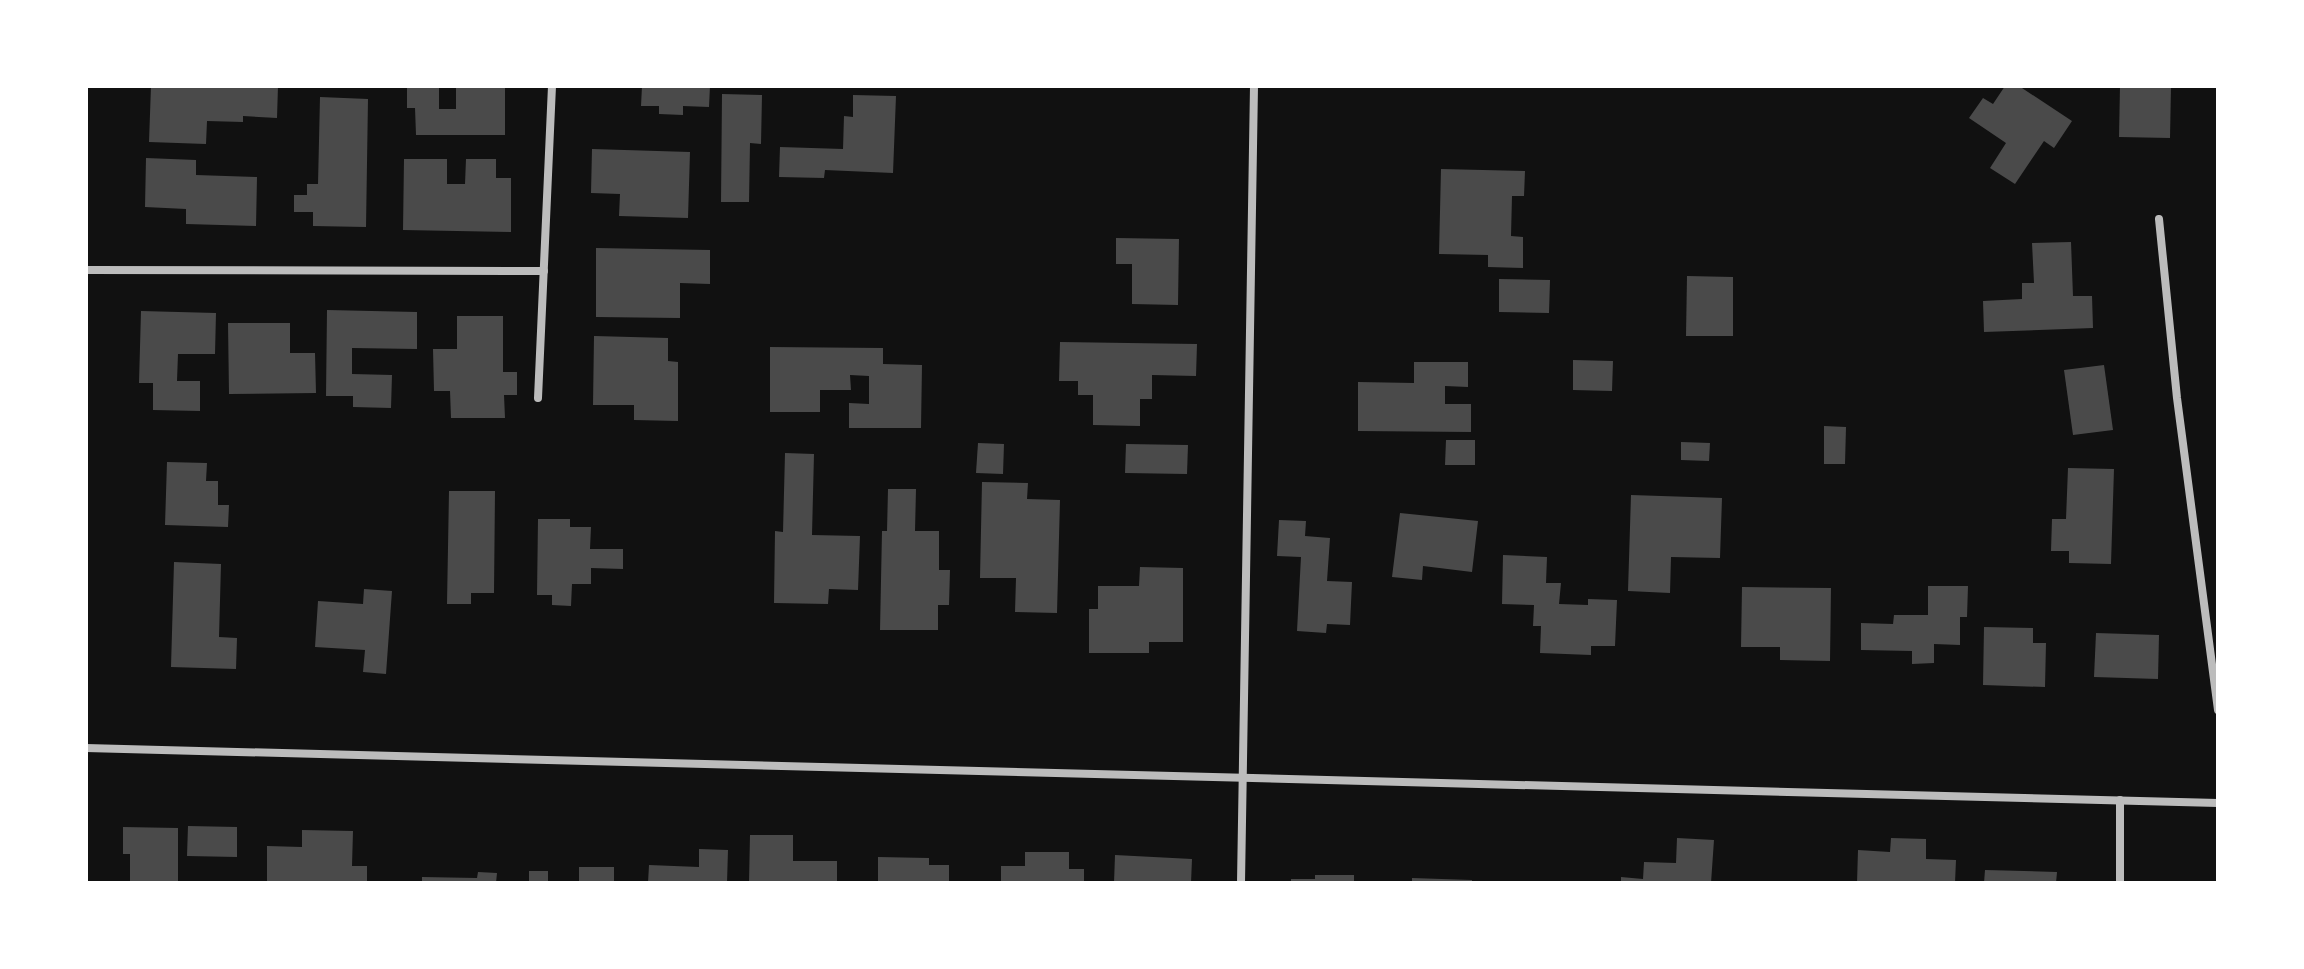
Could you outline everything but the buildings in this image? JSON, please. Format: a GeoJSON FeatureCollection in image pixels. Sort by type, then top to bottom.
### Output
{"type":"FeatureCollection","features":[{"type":"Feature","properties":{"kind":"street"},"geometry":{"type":"LineString","coordinates":[[538,398],[552,86]]}},
{"type":"Feature","properties":{"kind":"street"},"geometry":{"type":"LineString","coordinates":[[1241,883],[1254,86]]}},
{"type":"Feature","properties":{"kind":"street"},"geometry":{"type":"LineString","coordinates":[[2159,219],[2177,398],[2218,710]]}},
{"type":"Feature","properties":{"kind":"street"},"geometry":{"type":"LineString","coordinates":[[86,270],[544,271]]}},
{"type":"Feature","properties":{"kind":"street"},"geometry":{"type":"LineString","coordinates":[[86,748],[2218,803]]}},
{"type":"Feature","properties":{"kind":"street"},"geometry":{"type":"LineString","coordinates":[[2120,800],[2120,883]]}}]}
